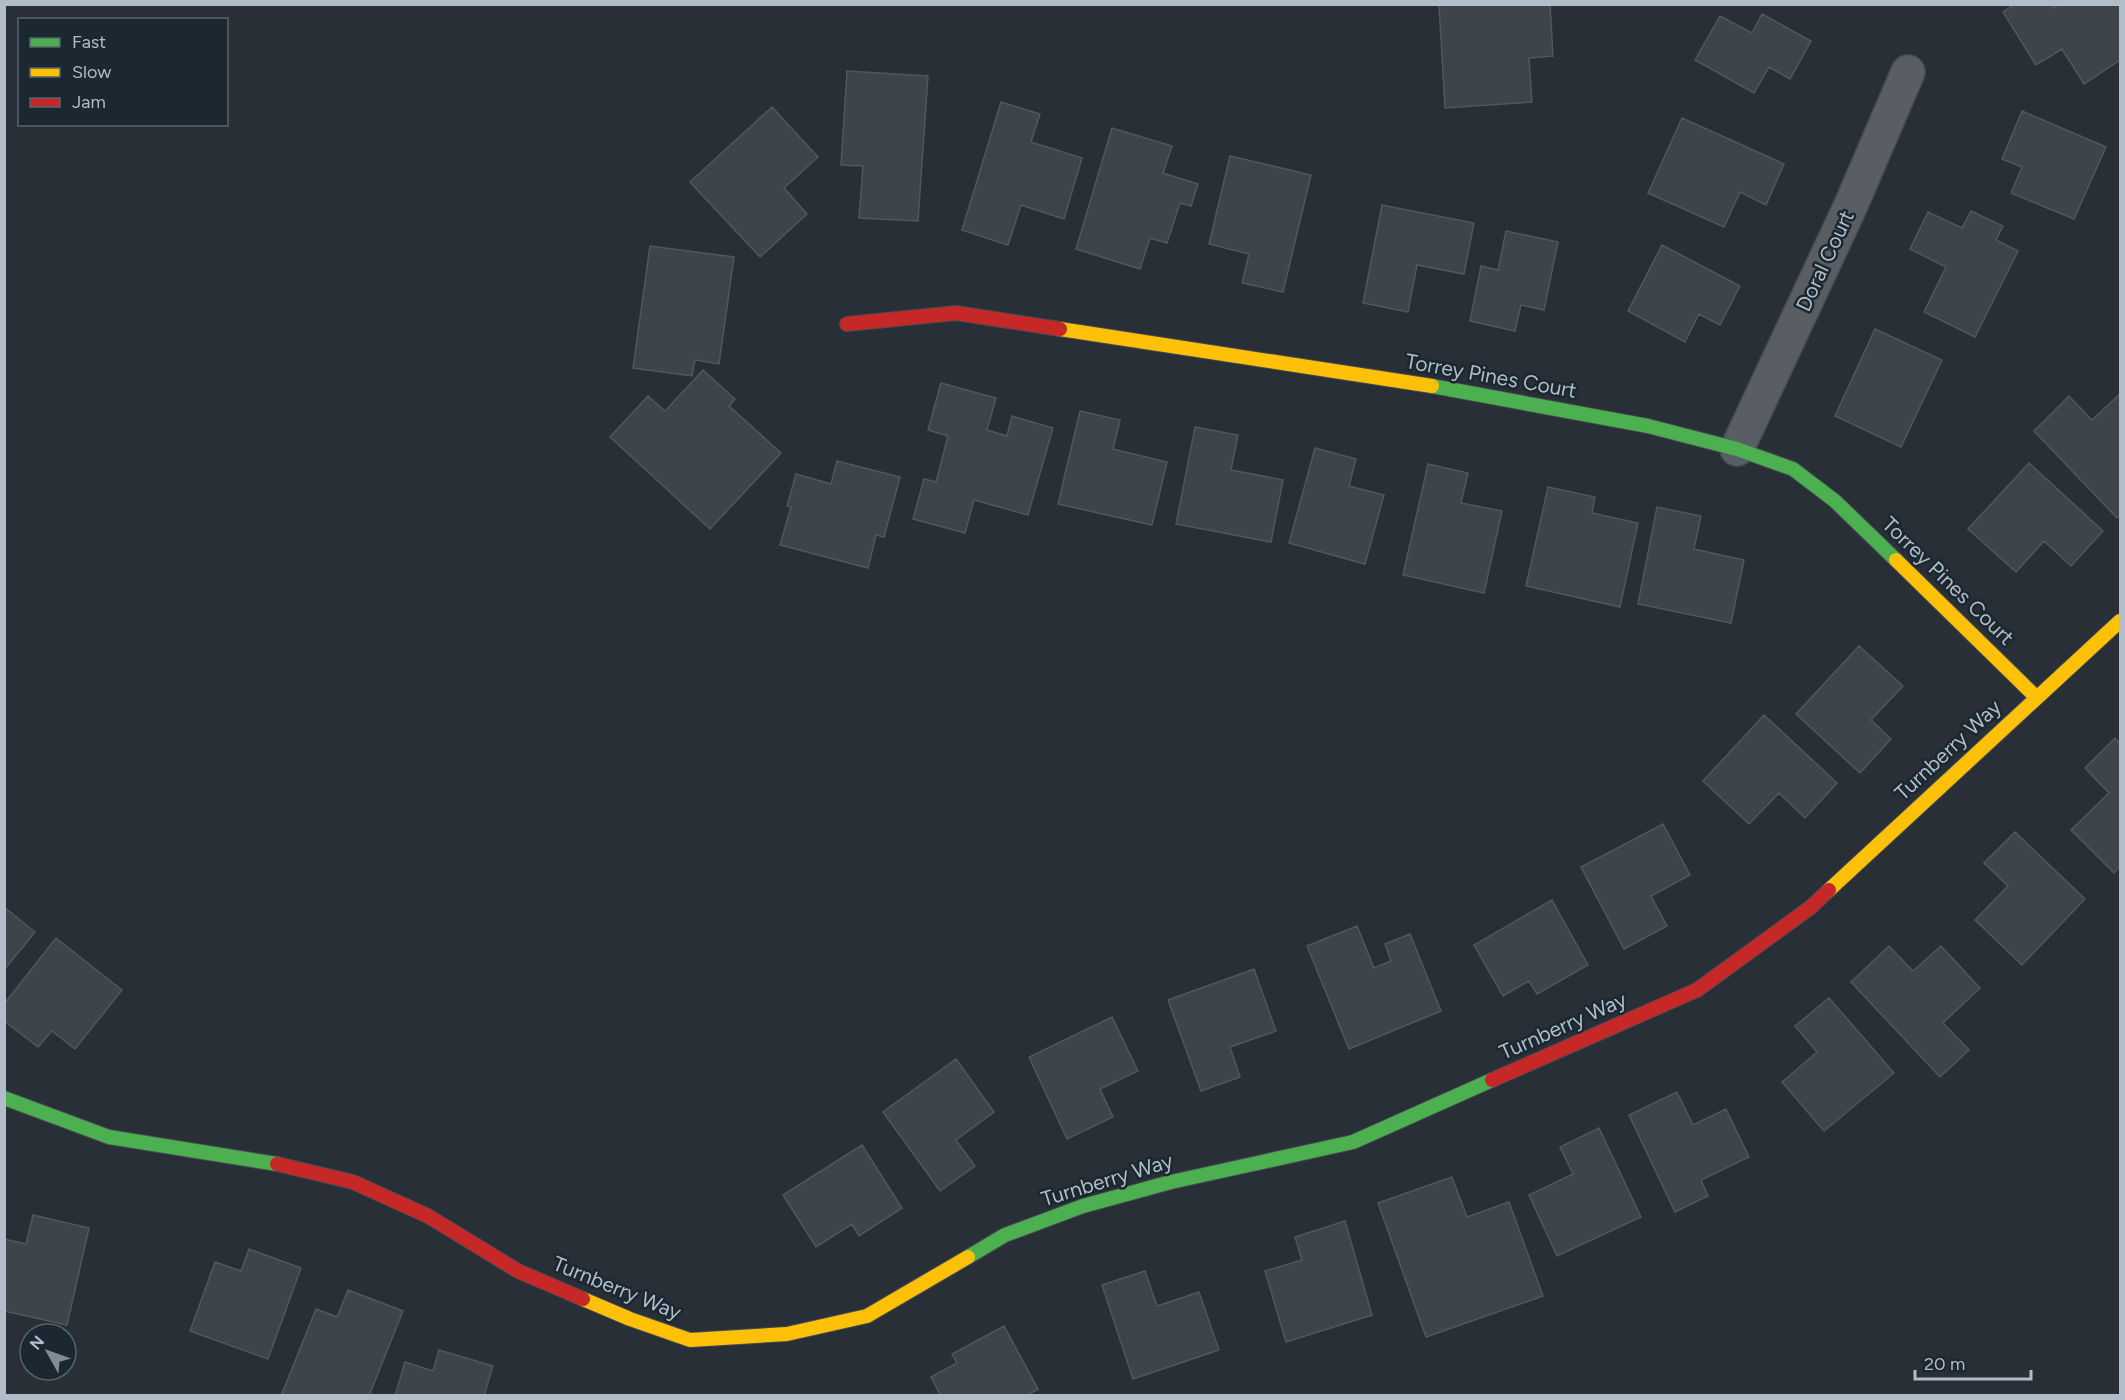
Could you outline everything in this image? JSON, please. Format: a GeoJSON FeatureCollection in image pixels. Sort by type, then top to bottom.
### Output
{"type":"FeatureCollection","features":[{"type":"Feature","properties":{"kind":"street","name":"Doral Court"},"geometry":{"type":"LineString","coordinates":[[1737,449],[1851,205],[1908,72]]}},
{"type":"Feature","properties":{"kind":"street","name":"Torrey Pines Court"},"geometry":{"type":"LineString","coordinates":[[847,324],[956,313],[1452,389],[1648,426],[1737,449],[1793,469],[1835,501],[2036,697]]}},
{"type":"Feature","properties":{"kind":"street","name":"Turnberry Way"},"geometry":{"type":"LineString","coordinates":[[4,1098],[109,1137],[260,1160],[353,1182],[428,1216],[518,1270],[630,1319],[690,1340],[788,1334],[867,1316],[1005,1235],[1083,1206],[1171,1182],[1353,1142],[1697,990],[1811,907],[2121,621]]}},
{"type":"Feature","properties":{"kind":"building"},"geometry":{"type":"Polygon","coordinates":[[[1550,4],[1553,56],[1529,58],[1532,102],[1445,108],[1439,5],[1550,4]]]}},
{"type":"Feature","properties":{"kind":"building"},"geometry":{"type":"Polygon","coordinates":[[[2015,4],[2051,4],[2053,8],[2058,4],[2120,4],[2120,60],[2084,84],[2062,49],[2036,65],[2003,12],[2015,4]]]}},
{"type":"Feature","properties":{"kind":"building"},"geometry":{"type":"Polygon","coordinates":[[[1762,14],[1811,41],[1790,79],[1769,67],[1754,93],[1695,60],[1720,16],[1752,33],[1762,14]]]}},
{"type":"Feature","properties":{"kind":"building"},"geometry":{"type":"Polygon","coordinates":[[[847,71],[928,76],[918,221],[859,218],[863,166],[841,165],[847,71]]]}},
{"type":"Feature","properties":{"kind":"building"},"geometry":{"type":"Polygon","coordinates":[[[1001,102],[1040,114],[1031,142],[1082,158],[1064,219],[1021,205],[1008,245],[962,230],[1001,102]]]}},
{"type":"Feature","properties":{"kind":"building"},"geometry":{"type":"Polygon","coordinates":[[[772,107],[818,157],[784,188],[807,214],[760,257],[690,182],[772,107]]]}},
{"type":"Feature","properties":{"kind":"building"},"geometry":{"type":"Polygon","coordinates":[[[2022,111],[2106,147],[2074,219],[2011,193],[2022,167],[2002,159],[2022,111]]]}},
{"type":"Feature","properties":{"kind":"building"},"geometry":{"type":"Polygon","coordinates":[[[1682,118],[1784,164],[1766,205],[1740,192],[1724,227],[1648,193],[1682,118]]]}},
{"type":"Feature","properties":{"kind":"building"},"geometry":{"type":"Polygon","coordinates":[[[1112,128],[1172,146],[1163,173],[1198,184],[1191,206],[1180,203],[1167,243],[1150,238],[1140,269],[1076,249],[1112,128]]]}},
{"type":"Feature","properties":{"kind":"building"},"geometry":{"type":"Polygon","coordinates":[[[1230,156],[1311,175],[1283,292],[1242,283],[1249,254],[1209,244],[1230,156]]]}},
{"type":"Feature","properties":{"kind":"building"},"geometry":{"type":"Polygon","coordinates":[[[1382,205],[1474,223],[1464,274],[1417,265],[1408,312],[1363,303],[1382,205]]]}},
{"type":"Feature","properties":{"kind":"building"},"geometry":{"type":"Polygon","coordinates":[[[1971,211],[2003,226],[1996,240],[2018,251],[1975,337],[1924,312],[1946,267],[1910,249],[1928,212],[1962,228],[1971,211]]]}},
{"type":"Feature","properties":{"kind":"building"},"geometry":{"type":"Polygon","coordinates":[[[1506,231],[1558,242],[1544,310],[1521,305],[1515,331],[1470,321],[1481,266],[1498,270],[1506,231]]]}},
{"type":"Feature","properties":{"kind":"building"},"geometry":{"type":"Polygon","coordinates":[[[1662,245],[1740,286],[1720,325],[1699,314],[1685,342],[1628,311],[1662,245]]]}},
{"type":"Feature","properties":{"kind":"building"},"geometry":{"type":"Polygon","coordinates":[[[650,246],[734,257],[719,364],[695,360],[692,376],[633,368],[650,246]]]}},
{"type":"Feature","properties":{"kind":"building"},"geometry":{"type":"Polygon","coordinates":[[[1875,329],[1942,360],[1901,447],[1835,416],[1875,329]]]}},
{"type":"Feature","properties":{"kind":"building"},"geometry":{"type":"Polygon","coordinates":[[[703,370],[735,399],[729,406],[781,453],[710,529],[610,437],[648,396],[665,411],[703,370]]]}},
{"type":"Feature","properties":{"kind":"building"},"geometry":{"type":"Polygon","coordinates":[[[941,383],[996,398],[987,430],[1007,436],[1012,416],[1053,428],[1028,515],[974,500],[965,533],[913,519],[924,479],[936,482],[948,436],[928,430],[941,383]]]}},
{"type":"Feature","properties":{"kind":"building"},"geometry":{"type":"Polygon","coordinates":[[[2120,394],[2120,515],[2117,518],[2034,431],[2069,396],[2092,420],[2120,394]]]}},
{"type":"Feature","properties":{"kind":"building"},"geometry":{"type":"Polygon","coordinates":[[[1080,411],[1120,420],[1113,449],[1167,462],[1152,525],[1058,504],[1080,411]]]}},
{"type":"Feature","properties":{"kind":"building"},"geometry":{"type":"Polygon","coordinates":[[[1195,427],[1238,435],[1231,470],[1283,480],[1271,542],[1176,524],[1195,427]]]}},
{"type":"Feature","properties":{"kind":"building"},"geometry":{"type":"Polygon","coordinates":[[[1315,448],[1356,459],[1349,486],[1384,495],[1365,564],[1289,543],[1315,448]]]}},
{"type":"Feature","properties":{"kind":"building"},"geometry":{"type":"Polygon","coordinates":[[[837,461],[900,477],[884,537],[876,535],[868,568],[780,545],[791,507],[787,506],[796,474],[831,484],[837,461]]]}},
{"type":"Feature","properties":{"kind":"building"},"geometry":{"type":"Polygon","coordinates":[[[2029,463],[2103,531],[2071,566],[2044,541],[2016,572],[1968,529],[2029,463]]]}},
{"type":"Feature","properties":{"kind":"building"},"geometry":{"type":"Polygon","coordinates":[[[1428,464],[1468,473],[1461,503],[1502,511],[1484,593],[1403,575],[1428,464]]]}},
{"type":"Feature","properties":{"kind":"building"},"geometry":{"type":"Polygon","coordinates":[[[1548,487],[1595,497],[1592,513],[1638,523],[1620,607],[1526,586],[1548,487]]]}},
{"type":"Feature","properties":{"kind":"building"},"geometry":{"type":"Polygon","coordinates":[[[1657,507],[1701,516],[1694,549],[1744,560],[1731,623],[1638,604],[1657,507]]]}},
{"type":"Feature","properties":{"kind":"building"},"geometry":{"type":"Polygon","coordinates":[[[1859,646],[1903,686],[1871,720],[1891,739],[1860,773],[1796,714],[1859,646]]]}},
{"type":"Feature","properties":{"kind":"building"},"geometry":{"type":"Polygon","coordinates":[[[1764,715],[1837,783],[1805,818],[1779,793],[1749,824],[1703,781],[1764,715]]]}},
{"type":"Feature","properties":{"kind":"building"},"geometry":{"type":"Polygon","coordinates":[[[2115,738],[2120,744],[2120,866],[2114,873],[2071,830],[2109,793],[2085,768],[2115,738]]]}},
{"type":"Feature","properties":{"kind":"building"},"geometry":{"type":"Polygon","coordinates":[[[1663,824],[1690,875],[1651,896],[1667,926],[1624,949],[1581,867],[1663,824]]]}},
{"type":"Feature","properties":{"kind":"building"},"geometry":{"type":"Polygon","coordinates":[[[2015,832],[2085,899],[2022,965],[1975,920],[2008,886],[1984,863],[2015,832]]]}},
{"type":"Feature","properties":{"kind":"building"},"geometry":{"type":"Polygon","coordinates":[[[1552,900],[1588,965],[1537,994],[1529,981],[1503,996],[1474,945],[1552,900]]]}},
{"type":"Feature","properties":{"kind":"building"},"geometry":{"type":"Polygon","coordinates":[[[4,907],[35,932],[4,970],[4,907]]]}},
{"type":"Feature","properties":{"kind":"building"},"geometry":{"type":"Polygon","coordinates":[[[1357,926],[1374,968],[1391,961],[1385,944],[1410,934],[1441,1011],[1349,1049],[1307,946],[1357,926]]]}},
{"type":"Feature","properties":{"kind":"building"},"geometry":{"type":"Polygon","coordinates":[[[56,938],[122,990],[75,1049],[52,1031],[38,1047],[4,1021],[4,1004],[56,938]]]}},
{"type":"Feature","properties":{"kind":"building"},"geometry":{"type":"Polygon","coordinates":[[[1889,946],[1913,971],[1941,946],[1980,988],[1943,1023],[1969,1050],[1940,1077],[1851,982],[1889,946]]]}},
{"type":"Feature","properties":{"kind":"building"},"geometry":{"type":"Polygon","coordinates":[[[1254,969],[1276,1031],[1230,1047],[1240,1077],[1201,1091],[1168,1000],[1254,969]]]}},
{"type":"Feature","properties":{"kind":"building"},"geometry":{"type":"Polygon","coordinates":[[[1829,998],[1894,1073],[1824,1131],[1782,1082],[1817,1052],[1795,1026],[1829,998]]]}},
{"type":"Feature","properties":{"kind":"building"},"geometry":{"type":"Polygon","coordinates":[[[1112,1017],[1138,1071],[1100,1089],[1113,1117],[1067,1139],[1029,1057],[1112,1017]]]}},
{"type":"Feature","properties":{"kind":"building"},"geometry":{"type":"Polygon","coordinates":[[[956,1059],[994,1112],[956,1140],[975,1166],[940,1191],[883,1112],[956,1059]]]}},
{"type":"Feature","properties":{"kind":"building"},"geometry":{"type":"Polygon","coordinates":[[[1677,1092],[1693,1125],[1726,1109],[1749,1157],[1701,1180],[1708,1196],[1675,1212],[1629,1115],[1677,1092]]]}},
{"type":"Feature","properties":{"kind":"building"},"geometry":{"type":"Polygon","coordinates":[[[1599,1128],[1641,1217],[1557,1256],[1529,1195],[1573,1174],[1560,1147],[1599,1128]]]}},
{"type":"Feature","properties":{"kind":"building"},"geometry":{"type":"Polygon","coordinates":[[[862,1145],[902,1208],[859,1236],[852,1224],[816,1247],[783,1195],[862,1145]]]}},
{"type":"Feature","properties":{"kind":"building"},"geometry":{"type":"Polygon","coordinates":[[[1452,1177],[1467,1217],[1509,1202],[1543,1296],[1426,1337],[1378,1203],[1452,1177]]]}},
{"type":"Feature","properties":{"kind":"building"},"geometry":{"type":"Polygon","coordinates":[[[33,1215],[89,1228],[68,1322],[54,1322],[4,1311],[4,1239],[26,1244],[33,1215]]]}},
{"type":"Feature","properties":{"kind":"building"},"geometry":{"type":"Polygon","coordinates":[[[1345,1221],[1372,1315],[1286,1342],[1265,1271],[1302,1260],[1295,1237],[1345,1221]]]}},
{"type":"Feature","properties":{"kind":"building"},"geometry":{"type":"Polygon","coordinates":[[[249,1249],[301,1268],[268,1359],[190,1331],[215,1262],[241,1271],[249,1249]]]}},
{"type":"Feature","properties":{"kind":"building"},"geometry":{"type":"Polygon","coordinates":[[[1145,1271],[1157,1306],[1199,1292],[1219,1350],[1133,1379],[1102,1285],[1145,1271]]]}},
{"type":"Feature","properties":{"kind":"building"},"geometry":{"type":"Polygon","coordinates":[[[348,1290],[403,1311],[369,1396],[281,1396],[316,1309],[337,1317],[348,1290]]]}},
{"type":"Feature","properties":{"kind":"building"},"geometry":{"type":"Polygon","coordinates":[[[1004,1326],[1038,1389],[1026,1396],[941,1396],[931,1377],[957,1363],[952,1354],[1004,1326]]]}},
{"type":"Feature","properties":{"kind":"building"},"geometry":{"type":"Polygon","coordinates":[[[439,1350],[493,1366],[484,1396],[395,1396],[405,1362],[433,1371],[439,1350]]]}},
{"type":"Feature","properties":{"kind":"traffic: fast"},"geometry":{"type":"LineString","coordinates":[[1432,386],[1648,426],[1737,449],[1793,469],[1835,501],[1896,560]]}},
{"type":"Feature","properties":{"kind":"traffic: fast"},"geometry":{"type":"LineString","coordinates":[[968,1257],[1005,1235],[1083,1206],[1171,1182],[1353,1142],[1492,1080]]}},
{"type":"Feature","properties":{"kind":"traffic: fast"},"geometry":{"type":"LineString","coordinates":[[4,1098],[109,1137],[277,1164]]}},
{"type":"Feature","properties":{"kind":"traffic: slow"},"geometry":{"type":"LineString","coordinates":[[1060,329],[1432,386]]}},
{"type":"Feature","properties":{"kind":"traffic: slow"},"geometry":{"type":"LineString","coordinates":[[1896,560],[2036,697]]}},
{"type":"Feature","properties":{"kind":"traffic: slow"},"geometry":{"type":"LineString","coordinates":[[1829,890],[2120,621]]}},
{"type":"Feature","properties":{"kind":"traffic: slow"},"geometry":{"type":"LineString","coordinates":[[583,1299],[630,1319],[690,1340],[787,1334],[867,1316],[968,1257]]}},
{"type":"Feature","properties":{"kind":"traffic: jam"},"geometry":{"type":"LineString","coordinates":[[847,324],[956,313],[1060,329]]}},
{"type":"Feature","properties":{"kind":"traffic: jam"},"geometry":{"type":"LineString","coordinates":[[1492,1080],[1697,990],[1811,907],[1829,890]]}},
{"type":"Feature","properties":{"kind":"traffic: jam"},"geometry":{"type":"LineString","coordinates":[[277,1164],[353,1182],[428,1216],[518,1271],[583,1299]]}}]}
